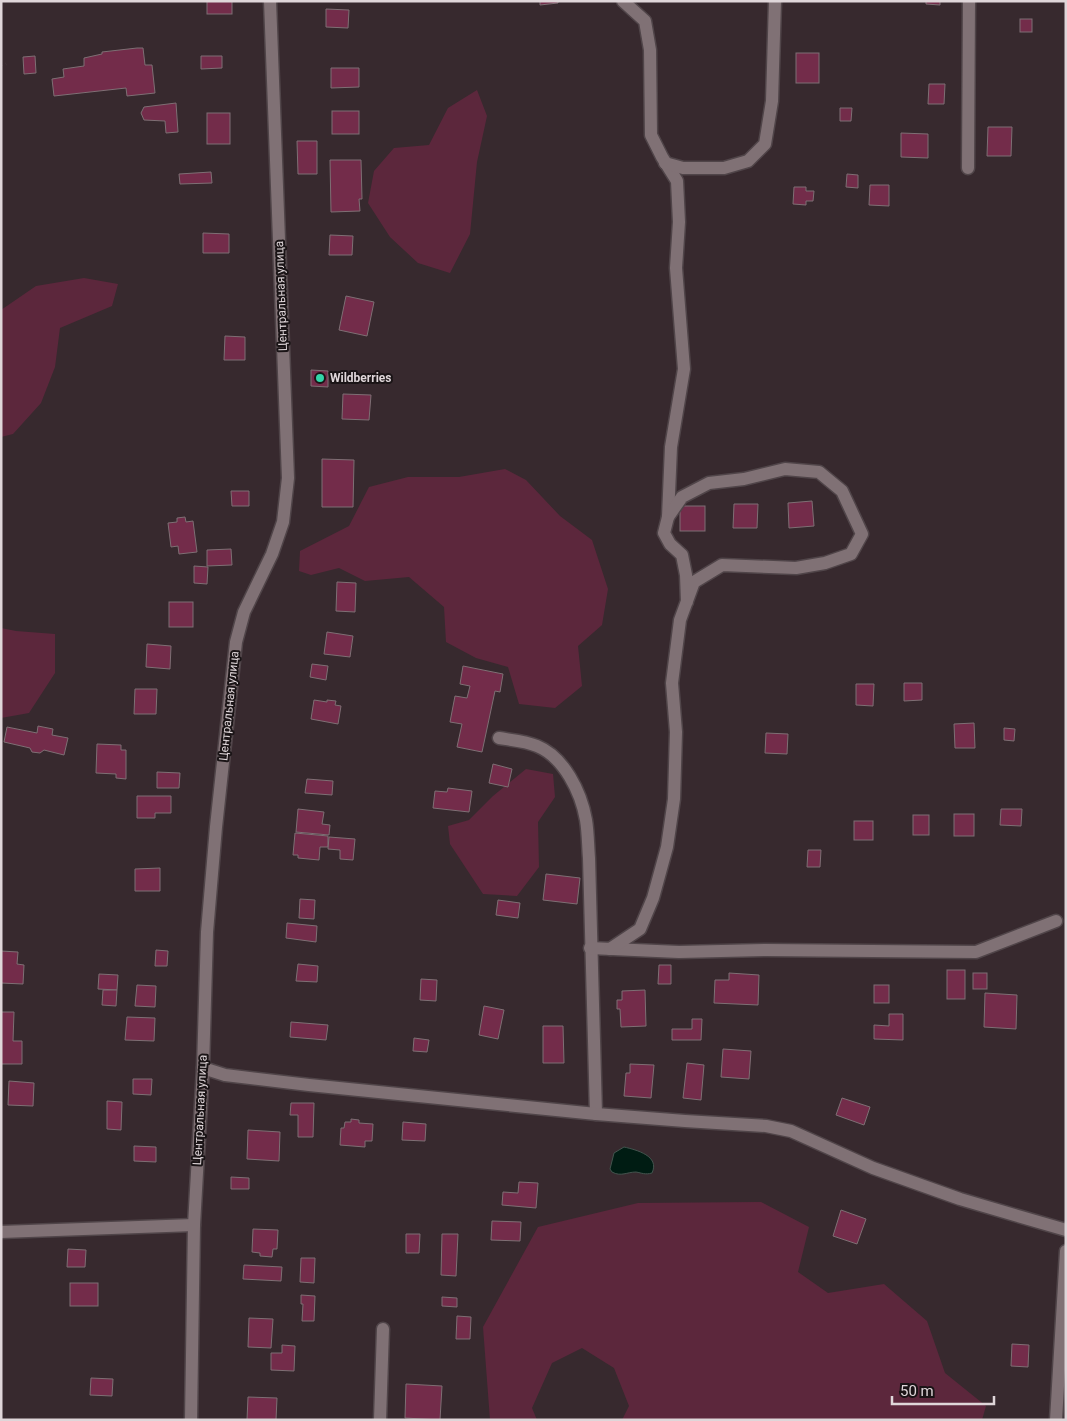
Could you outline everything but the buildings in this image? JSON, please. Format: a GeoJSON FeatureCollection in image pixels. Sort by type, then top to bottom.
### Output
{"type":"FeatureCollection","features":[{"type":"Feature","properties":{"kind":"street","name":"Центральная улица"},"geometry":{"type":"LineString","coordinates":[[190,1420],[194,1225],[203,1068],[207,932],[216,827],[236,642],[244,612],[272,554],[283,522],[288,478],[270,1]]}},
{"type":"Feature","properties":{"kind":"street"},"geometry":{"type":"LineString","coordinates":[[623,1],[645,21],[650,50],[651,135],[665,163],[677,181],[679,222],[676,268],[684,369],[671,447],[668,517],[664,533],[670,544],[682,555],[686,575],[687,602]]}},
{"type":"Feature","properties":{"kind":"street"},"geometry":{"type":"LineString","coordinates":[[665,163],[683,168],[724,168],[748,161],[764,144],[772,101],[775,1]]}},
{"type":"Feature","properties":{"kind":"street"},"geometry":{"type":"LineString","coordinates":[[968,168],[970,1]]}},
{"type":"Feature","properties":{"kind":"street"},"geometry":{"type":"LineString","coordinates":[[610,949],[640,929],[653,898],[667,847],[674,799],[676,732],[672,682],[680,620],[694,582],[722,565],[796,568],[825,564],[851,554],[862,534],[842,491],[819,472],[785,469],[744,479],[709,482],[682,497],[668,517]]}},
{"type":"Feature","properties":{"kind":"street"},"geometry":{"type":"LineString","coordinates":[[499,738],[536,746],[554,756],[564,769],[578,795],[586,820],[596,1114]]}},
{"type":"Feature","properties":{"kind":"street"},"geometry":{"type":"LineString","coordinates":[[590,948],[679,952],[767,950],[976,952],[1056,921]]}},
{"type":"Feature","properties":{"kind":"street"},"geometry":{"type":"LineString","coordinates":[[203,1068],[225,1075],[291,1083],[596,1114],[766,1126],[791,1131],[873,1168],[960,1199],[1066,1230]]}},
{"type":"Feature","properties":{"kind":"street"},"geometry":{"type":"LineString","coordinates":[[1,1232],[194,1225]]}},
{"type":"Feature","properties":{"kind":"street"},"geometry":{"type":"LineString","coordinates":[[1056,1420],[1066,1251]]}},
{"type":"Feature","properties":{"kind":"street"},"geometry":{"type":"LineString","coordinates":[[380,1420],[383,1329]]}},
{"type":"Feature","properties":{"kind":"path"},"geometry":{"type":"LineString","coordinates":[[1,65],[6,64]]}},
{"type":"Feature","properties":{"kind":"shaded area"},"geometry":{"type":"Polygon","coordinates":[[[477,90],[487,116],[477,162],[470,234],[450,273],[418,263],[390,237],[368,203],[374,171],[394,148],[429,145],[448,108],[477,90]]]}},
{"type":"Feature","properties":{"kind":"shaded area"},"geometry":{"type":"Polygon","coordinates":[[[84,278],[118,284],[112,306],[60,328],[55,367],[41,403],[13,434],[1,437],[1,310],[36,286],[84,278]]]}},
{"type":"Feature","properties":{"kind":"shaded area"},"geometry":{"type":"Polygon","coordinates":[[[505,469],[526,480],[560,516],[592,540],[608,589],[602,625],[578,646],[582,686],[555,708],[519,704],[508,667],[476,658],[446,642],[444,607],[409,577],[365,581],[339,568],[311,575],[299,571],[300,551],[349,526],[369,487],[408,477],[459,477],[505,469]]]}},
{"type":"Feature","properties":{"kind":"shaded area"},"geometry":{"type":"Polygon","coordinates":[[[1,628],[55,634],[55,673],[29,713],[1,718],[1,628]]]}},
{"type":"Feature","properties":{"kind":"shaded area"},"geometry":{"type":"Polygon","coordinates":[[[526,769],[553,774],[555,797],[538,822],[539,867],[517,896],[483,894],[450,844],[448,826],[469,820],[493,796],[526,769]]]}},
{"type":"Feature","properties":{"kind":"shaded area"},"geometry":{"type":"Polygon","coordinates":[[[624,1147],[641,1152],[650,1158],[654,1167],[652,1173],[636,1172],[621,1174],[612,1172],[610,1169],[614,1153],[624,1147]]]}},
{"type":"Feature","properties":{"kind":"shaded area"},"geometry":{"type":"Polygon","coordinates":[[[761,1202],[809,1227],[798,1272],[828,1293],[884,1284],[927,1321],[945,1373],[986,1406],[982,1420],[622,1420],[629,1406],[614,1368],[582,1348],[552,1363],[532,1408],[537,1420],[490,1420],[483,1327],[538,1227],[638,1203],[761,1202]]]}},
{"type":"Feature","properties":{"kind":"place","name":"Wildberries"},"geometry":{"type":"Point","coordinates":[320,378]}}]}
